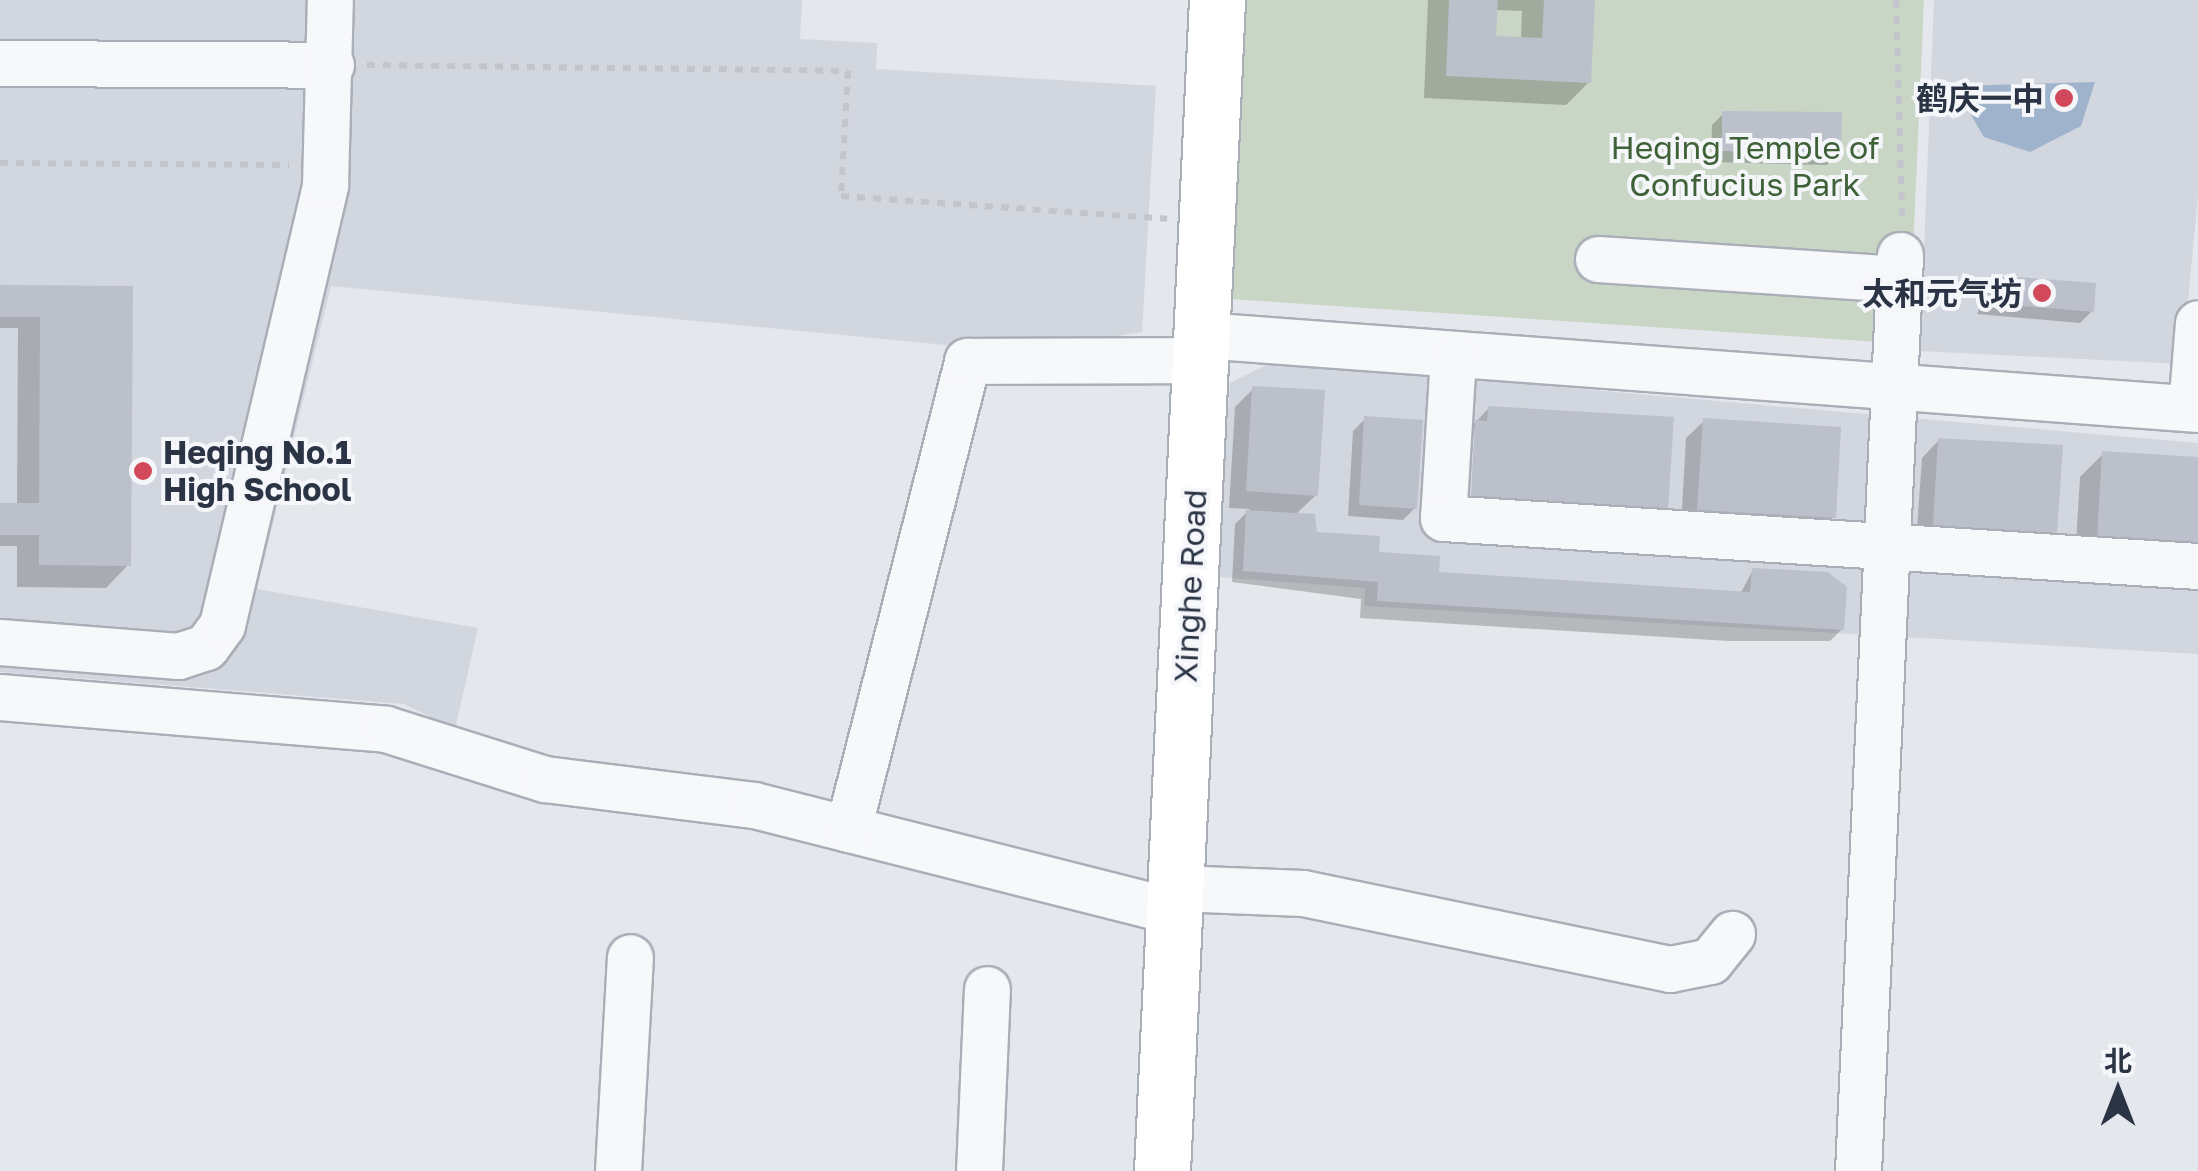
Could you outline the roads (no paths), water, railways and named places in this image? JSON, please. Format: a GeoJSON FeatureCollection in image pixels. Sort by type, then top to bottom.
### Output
{"type":"FeatureCollection","features":[{"type":"Feature","properties":{"kind":"main road","name":"Xinghe Road"},"geometry":{"type":"LineString","coordinates":[[1162,1171],[1217,0]]}},
{"type":"Feature","properties":{"kind":"street"},"geometry":{"type":"LineString","coordinates":[[0,642],[178,656],[215,638],[328,165],[330,0]]}},
{"type":"Feature","properties":{"kind":"street"},"geometry":{"type":"LineString","coordinates":[[0,63],[331,65]]}},
{"type":"Feature","properties":{"kind":"street"},"geometry":{"type":"LineString","coordinates":[[1598,259],[1900,267],[1888,388],[1858,1171]]}},
{"type":"Feature","properties":{"kind":"street"},"geometry":{"type":"LineString","coordinates":[[848,829],[967,361],[1201,348],[1454,356],[2194,408],[2198,322]]}},
{"type":"Feature","properties":{"kind":"street"},"geometry":{"type":"LineString","coordinates":[[1454,356],[1443,518],[2198,566]]}},
{"type":"Feature","properties":{"kind":"street"},"geometry":{"type":"LineString","coordinates":[[0,697],[386,728],[545,779],[754,805],[1175,899],[1303,893],[1670,969],[1710,961],[1732,934]]}},
{"type":"Feature","properties":{"kind":"street"},"geometry":{"type":"LineString","coordinates":[[618,1171],[630,957]]}},
{"type":"Feature","properties":{"kind":"street"},"geometry":{"type":"LineString","coordinates":[[979,1171],[987,990]]}},
{"type":"Feature","properties":{"kind":"water"},"geometry":{"type":"Polygon","coordinates":[[[2095,82],[2081,126],[2030,152],[1984,137],[1959,95],[1958,86],[2095,82]]]}},
{"type":"Feature","properties":{"kind":"place","name":"鹤庆一中"},"geometry":{"type":"Point","coordinates":[2064,98]}},
{"type":"Feature","properties":{"kind":"place","name":"太和元气坊"},"geometry":{"type":"Point","coordinates":[2042,293]}},
{"type":"Feature","properties":{"kind":"place","name":"Heqing No.1 High School"},"geometry":{"type":"Point","coordinates":[143,471]}},
{"type":"Feature","properties":{"kind":"park label","name":"Heqing Temple of Confucius Park"},"geometry":{"type":"Point","coordinates":[1745,166]}}]}
